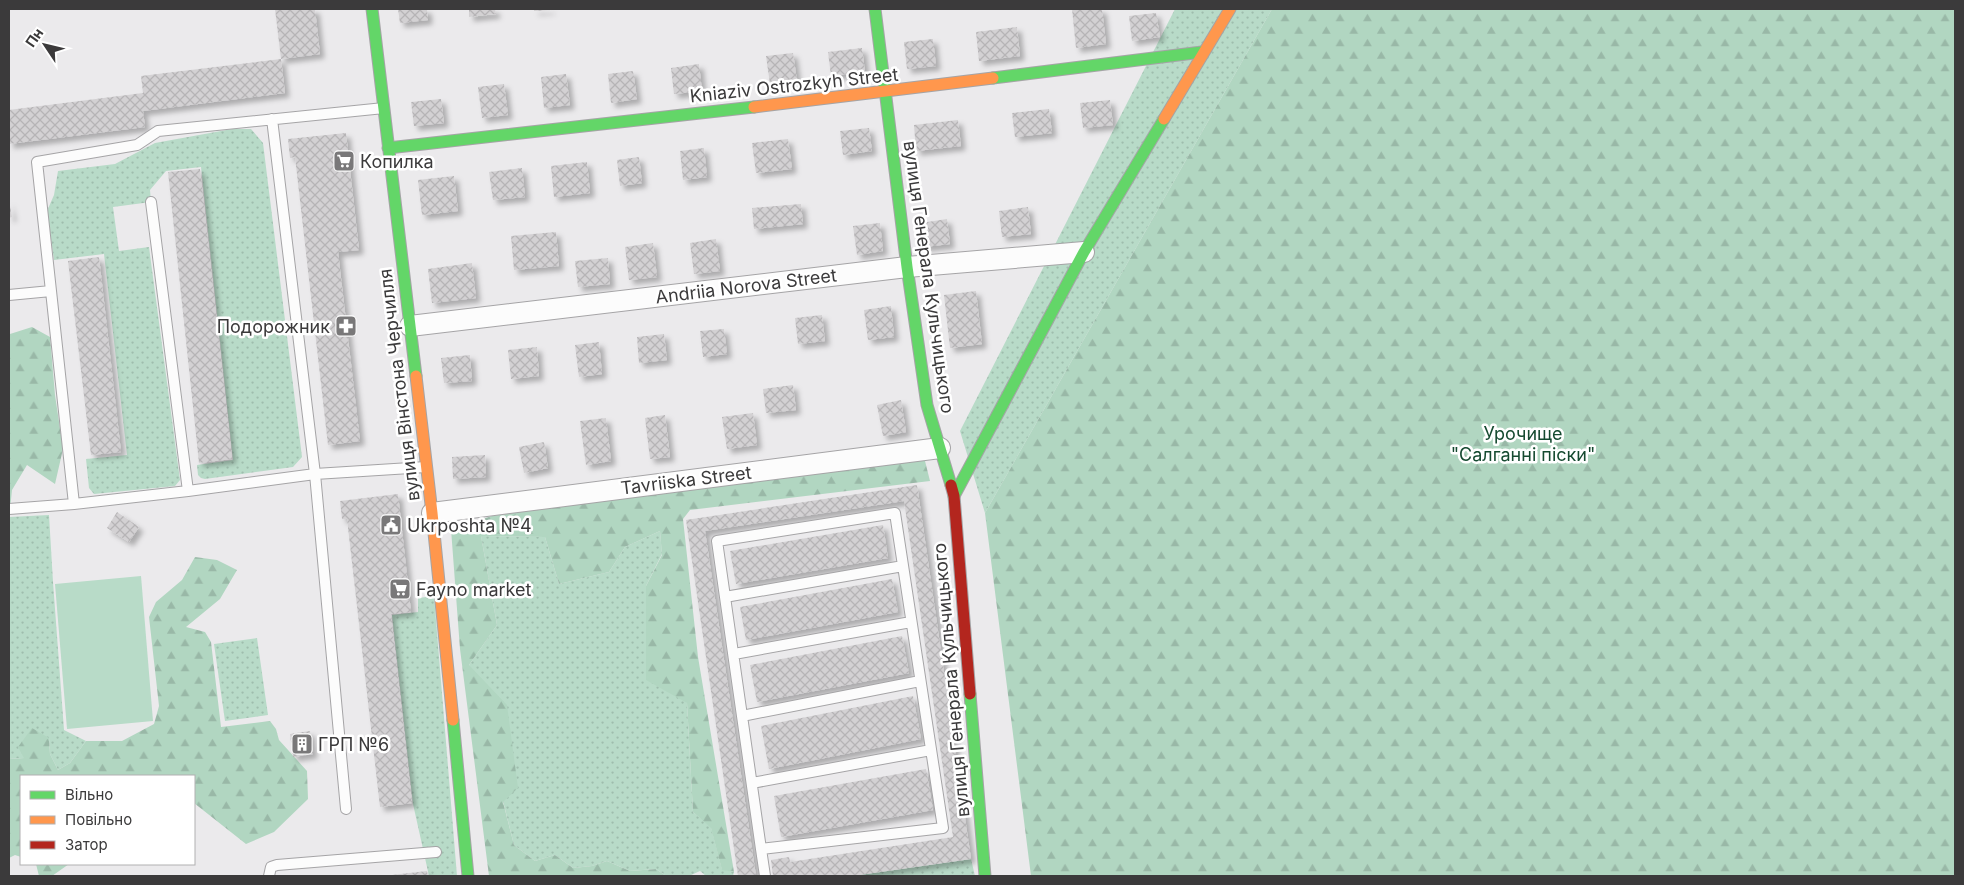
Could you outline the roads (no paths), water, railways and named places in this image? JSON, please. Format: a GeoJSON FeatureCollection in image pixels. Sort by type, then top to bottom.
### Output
{"type":"FeatureCollection","features":[{"type":"Feature","properties":{"kind":"street","name":"вулиця Вінстона Черчилля"},"geometry":{"type":"LineString","coordinates":[[372,9],[427,467],[468,876]]}},
{"type":"Feature","properties":{"kind":"street","name":"вулиця Генерала Кульчицького"},"geometry":{"type":"LineString","coordinates":[[875,9],[907,267],[927,404],[954,496],[985,876]]}},
{"type":"Feature","properties":{"kind":"street"},"geometry":{"type":"LineString","coordinates":[[954,496],[1084,252],[1202,52],[1230,9]]}},
{"type":"Feature","properties":{"kind":"street","name":"Kniaziv Ostrozkyh Street"},"geometry":{"type":"LineString","coordinates":[[388,148],[886,92],[1202,52]]}},
{"type":"Feature","properties":{"kind":"street","name":"Andriia Norova Street"},"geometry":{"type":"LineString","coordinates":[[410,326],[907,267],[1084,252]]}},
{"type":"Feature","properties":{"kind":"street","name":"Tavriiska Street"},"geometry":{"type":"LineString","coordinates":[[432,513],[940,448]]}},
{"type":"Feature","properties":{"kind":"lane"},"geometry":{"type":"LineString","coordinates":[[74,504],[37,162],[137,146],[158,131],[384,108]]}},
{"type":"Feature","properties":{"kind":"lane"},"geometry":{"type":"LineString","coordinates":[[272,119],[315,474],[346,809]]}},
{"type":"Feature","properties":{"kind":"lane"},"geometry":{"type":"LineString","coordinates":[[151,202],[188,491]]}},
{"type":"Feature","properties":{"kind":"lane"},"geometry":{"type":"LineString","coordinates":[[9,295],[51,291]]}},
{"type":"Feature","properties":{"kind":"lane"},"geometry":{"type":"LineString","coordinates":[[9,509],[74,504],[188,491],[315,474],[427,467]]}},
{"type":"Feature","properties":{"kind":"lane"},"geometry":{"type":"LineString","coordinates":[[761,849],[943,828],[895,513],[717,541],[726,597],[742,716],[752,784],[761,849],[765,876]]}},
{"type":"Feature","properties":{"kind":"lane"},"geometry":{"type":"LineString","coordinates":[[726,597],[903,566]]}},
{"type":"Feature","properties":{"kind":"lane"},"geometry":{"type":"LineString","coordinates":[[734,654],[911,622]]}},
{"type":"Feature","properties":{"kind":"lane"},"geometry":{"type":"LineString","coordinates":[[742,716],[920,681]]}},
{"type":"Feature","properties":{"kind":"lane"},"geometry":{"type":"LineString","coordinates":[[752,784],[931,750]]}},
{"type":"Feature","properties":{"kind":"lane"},"geometry":{"type":"LineString","coordinates":[[269,876],[271,867],[277,865],[436,852]]}},
{"type":"Feature","properties":{"kind":"place","name":"Копилка"},"geometry":{"type":"Point","coordinates":[344,161]}},
{"type":"Feature","properties":{"kind":"place","name":"Подорожник"},"geometry":{"type":"Point","coordinates":[346,326]}},
{"type":"Feature","properties":{"kind":"place","name":"Ukrposhta №4"},"geometry":{"type":"Point","coordinates":[391,525]}},
{"type":"Feature","properties":{"kind":"place","name":"Fayno market"},"geometry":{"type":"Point","coordinates":[400,589]}},
{"type":"Feature","properties":{"kind":"place","name":"ГРП №6"},"geometry":{"type":"Point","coordinates":[302,744]}},
{"type":"Feature","properties":{"kind":"park label","name":"Урочище \"Салганні піски\""},"geometry":{"type":"Point","coordinates":[1523,443]}}]}
